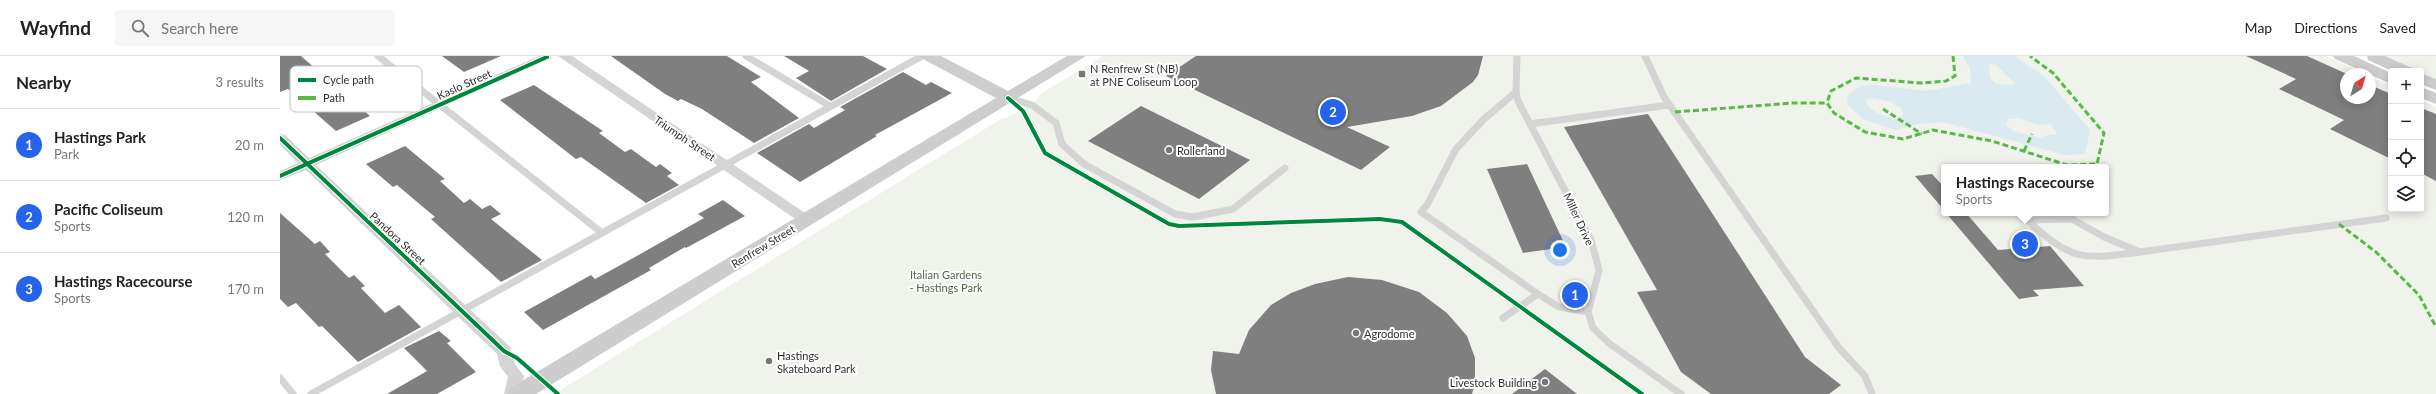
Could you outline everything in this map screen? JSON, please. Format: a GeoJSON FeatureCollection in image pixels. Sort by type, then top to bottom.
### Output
{"type":"FeatureCollection","features":[{"type":"Feature","properties":{"kind":"street"},"geometry":{"type":"LineString","coordinates":[[546,57],[556,58],[564,56]]}},
{"type":"Feature","properties":{"kind":"street","name":"Triumph Street"},"geometry":{"type":"LineString","coordinates":[[564,56],[806,220]]}},
{"type":"Feature","properties":{"kind":"street"},"geometry":{"type":"LineString","coordinates":[[929,56],[1008,98]]}},
{"type":"Feature","properties":{"kind":"street","name":"Renfrew Street"},"geometry":{"type":"LineString","coordinates":[[518,394],[1078,56]]}},
{"type":"Feature","properties":{"kind":"street"},"geometry":{"type":"LineString","coordinates":[[2341,56],[2388,78]]}},
{"type":"Feature","properties":{"kind":"street"},"geometry":{"type":"LineString","coordinates":[[2373,56],[2399,68]]}},
{"type":"Feature","properties":{"kind":"street","name":"Kaslo Street"},"geometry":{"type":"LineString","coordinates":[[280,176],[546,57]]}},
{"type":"Feature","properties":{"kind":"street"},"geometry":{"type":"LineString","coordinates":[[2424,79],[2436,85]]}},
{"type":"Feature","properties":{"kind":"street"},"geometry":{"type":"LineString","coordinates":[[2424,93],[2436,99]]}},
{"type":"Feature","properties":{"kind":"street","name":"Pandora Street"},"geometry":{"type":"LineString","coordinates":[[280,138],[504,352],[508,366],[516,376],[512,394]]}},
{"type":"Feature","properties":{"kind":"lane"},"geometry":{"type":"LineString","coordinates":[[378,56],[390,66]]}},
{"type":"Feature","properties":{"kind":"lane"},"geometry":{"type":"LineString","coordinates":[[746,56],[830,106]]}},
{"type":"Feature","properties":{"kind":"lane"},"geometry":{"type":"LineString","coordinates":[[311,394],[460,310],[922,56]]}},
{"type":"Feature","properties":{"kind":"lane","name":"Miller Drive"},"geometry":{"type":"LineString","coordinates":[[1517,56],[1516,92],[1530,124],[1591,240],[1599,270],[1594,295],[1588,312]]}},
{"type":"Feature","properties":{"kind":"lane"},"geometry":{"type":"LineString","coordinates":[[1645,56],[1670,105],[1758,229],[1839,348],[1865,376],[1872,394]]}},
{"type":"Feature","properties":{"kind":"lane"},"geometry":{"type":"LineString","coordinates":[[422,91],[602,233]]}},
{"type":"Feature","properties":{"kind":"lane"},"geometry":{"type":"LineString","coordinates":[[1516,92],[1484,119],[1456,149],[1427,205],[1421,212],[1559,307],[1588,312],[1593,328],[1610,344],[1681,394]]}},
{"type":"Feature","properties":{"kind":"lane"},"geometry":{"type":"LineString","coordinates":[[1008,98],[1032,105],[1056,123],[1062,144],[1084,164],[1175,214],[1193,217],[1233,209],[1284,168]]}},
{"type":"Feature","properties":{"kind":"lane"},"geometry":{"type":"LineString","coordinates":[[1530,124],[1670,105]]}},
{"type":"Feature","properties":{"kind":"lane"},"geometry":{"type":"LineString","coordinates":[[2140,252],[2104,237],[2072,219],[2027,220],[2049,240],[2071,253],[2095,258],[2140,252],[2386,218]]}},
{"type":"Feature","properties":{"kind":"lane"},"geometry":{"type":"LineString","coordinates":[[1503,318],[1538,294]]}},
{"type":"Feature","properties":{"kind":"lane"},"geometry":{"type":"LineString","coordinates":[[280,378],[293,394]]}},
{"type":"Feature","properties":{"kind":"green space","name":"Italian Gardens - Hastings Park"},"geometry":{"type":"Polygon","coordinates":[[[1103,56],[2325,56],[2352,68],[2340,68],[2340,104],[2376,104],[2376,79],[2388,85],[2388,212],[2424,212],[2424,101],[2436,107],[2436,394],[554,394],[1001,119],[1011,116],[1038,99],[1040,94],[1103,56]]]}},
{"type":"Feature","properties":{"kind":"green space"},"geometry":{"type":"Polygon","coordinates":[[[2385,56],[2436,56],[2436,79],[2424,74],[2424,68],[2412,68],[2385,56]]]}},
{"type":"Feature","properties":{"kind":"shaded area"},"geometry":{"type":"Polygon","coordinates":[[[1963,56],[2014,56],[2045,77],[2090,130],[2085,154],[2065,155],[1943,122],[1918,124],[1895,130],[1863,119],[1847,104],[1848,95],[1861,86],[1876,85],[1926,91],[1971,83],[1970,69],[1963,56]],[[1995,64],[1989,65],[1990,78],[1996,84],[2013,85],[2015,83],[1995,64]],[[1870,98],[1865,100],[1870,108],[1882,115],[1895,119],[1903,115],[1902,109],[1892,102],[1870,98]],[[2019,118],[2008,119],[2006,125],[2016,132],[2041,138],[2044,136],[2058,134],[2050,124],[2038,125],[2019,118]]]}},
{"type":"Feature","properties":{"kind":"building"},"geometry":{"type":"Polygon","coordinates":[[[280,56],[301,56],[312,66],[290,66],[290,91],[288,89],[280,92],[280,56]]]}},
{"type":"Feature","properties":{"kind":"building"},"geometry":{"type":"Polygon","coordinates":[[[442,56],[501,56],[464,72],[442,56]]]}},
{"type":"Feature","properties":{"kind":"building"},"geometry":{"type":"Polygon","coordinates":[[[611,56],[727,56],[761,77],[751,82],[799,118],[754,143],[702,109],[681,99],[678,101],[665,94],[611,56]]]}},
{"type":"Feature","properties":{"kind":"building"},"geometry":{"type":"Polygon","coordinates":[[[784,56],[863,56],[887,69],[831,101],[796,78],[809,71],[784,56]]]}},
{"type":"Feature","properties":{"kind":"building"},"geometry":{"type":"Polygon","coordinates":[[[1196,56],[1483,56],[1478,75],[1473,82],[1441,106],[1412,116],[1347,127],[1390,147],[1361,170],[1166,76],[1196,56]]]}},
{"type":"Feature","properties":{"kind":"building"},"geometry":{"type":"Polygon","coordinates":[[[2246,56],[2307,56],[2340,71],[2340,104],[2376,104],[2376,88],[2388,93],[2388,158],[2330,129],[2344,120],[2279,89],[2296,79],[2246,56]]]}},
{"type":"Feature","properties":{"kind":"building"},"geometry":{"type":"Polygon","coordinates":[[[903,72],[926,85],[931,82],[952,93],[875,135],[877,136],[800,182],[757,153],[809,124],[814,128],[845,110],[840,107],[903,72]]]}},
{"type":"Feature","properties":{"kind":"building"},"geometry":{"type":"Polygon","coordinates":[[[534,85],[603,131],[599,133],[625,152],[631,149],[656,167],[660,164],[672,173],[667,176],[679,185],[646,203],[581,157],[576,159],[500,100],[534,85]]]}},
{"type":"Feature","properties":{"kind":"building","name":"Rollerland"},"geometry":{"type":"Polygon","coordinates":[[[1141,106],[1250,160],[1199,199],[1088,141],[1141,106]]]}},
{"type":"Feature","properties":{"kind":"building"},"geometry":{"type":"Polygon","coordinates":[[[2424,109],[2436,114],[2436,181],[2424,175],[2424,109]]]}},
{"type":"Feature","properties":{"kind":"building"},"geometry":{"type":"Polygon","coordinates":[[[314,112],[365,112],[370,116],[336,131],[314,112]]]}},
{"type":"Feature","properties":{"kind":"building"},"geometry":{"type":"Polygon","coordinates":[[[1648,114],[1805,357],[1841,385],[1829,394],[1711,394],[1681,372],[1637,292],[1657,290],[1564,127],[1648,114]]]}},
{"type":"Feature","properties":{"kind":"building"},"geometry":{"type":"Polygon","coordinates":[[[405,146],[445,179],[440,181],[464,203],[470,199],[482,209],[490,205],[501,214],[491,219],[542,260],[501,282],[431,219],[435,217],[397,185],[393,187],[366,164],[405,146]]]}},
{"type":"Feature","properties":{"kind":"building"},"geometry":{"type":"Polygon","coordinates":[[[1527,164],[1566,247],[1523,253],[1487,169],[1527,164]]]}},
{"type":"Feature","properties":{"kind":"building"},"geometry":{"type":"Polygon","coordinates":[[[1932,174],[1941,184],[1941,206],[1915,176],[1932,174]]]}},
{"type":"Feature","properties":{"kind":"building"},"geometry":{"type":"Polygon","coordinates":[[[723,200],[745,216],[686,248],[685,247],[649,268],[651,270],[543,330],[524,312],[591,275],[595,279],[635,257],[704,218],[698,214],[723,200]]]}},
{"type":"Feature","properties":{"kind":"building"},"geometry":{"type":"Polygon","coordinates":[[[280,213],[315,244],[320,241],[330,252],[325,254],[349,278],[354,275],[365,286],[361,288],[385,313],[399,305],[421,327],[358,362],[322,326],[319,327],[296,303],[288,307],[280,299],[280,213]]]}},
{"type":"Feature","properties":{"kind":"building"},"geometry":{"type":"Polygon","coordinates":[[[1949,216],[1969,216],[1998,250],[2050,246],[2084,286],[2033,290],[2039,296],[2019,299],[1949,216]]]}},
{"type":"Feature","properties":{"kind":"building","name":"Agrodome"},"geometry":{"type":"Polygon","coordinates":[[[1348,277],[1382,280],[1419,292],[1447,313],[1467,336],[1475,358],[1475,384],[1472,394],[1216,394],[1211,370],[1213,351],[1239,354],[1249,330],[1271,305],[1291,293],[1315,284],[1348,277]]]}},
{"type":"Feature","properties":{"kind":"building"},"geometry":{"type":"Polygon","coordinates":[[[439,331],[451,341],[447,343],[476,372],[437,394],[387,394],[427,371],[404,348],[439,331]]]}},
{"type":"Feature","properties":{"kind":"building","name":"Livestock Building"},"geometry":{"type":"Polygon","coordinates":[[[1545,369],[1577,394],[1512,394],[1545,369]]]}},
{"type":"Feature","properties":{"kind":"marked path"},"geometry":{"type":"LineString","coordinates":[[1953,56],[1955,76],[1946,81],[1921,83],[1853,78],[1831,91],[1827,103],[1834,113],[1854,127],[1865,132],[1903,139],[1933,130],[1992,141],[2064,164]]}},
{"type":"Feature","properties":{"kind":"marked path"},"geometry":{"type":"LineString","coordinates":[[2030,56],[2053,73],[2104,133],[2097,164]]}},
{"type":"Feature","properties":{"kind":"marked path"},"geometry":{"type":"LineString","coordinates":[[1675,112],[1793,103],[1827,103]]}},
{"type":"Feature","properties":{"kind":"marked path"},"geometry":{"type":"LineString","coordinates":[[1883,109],[1922,134]]}},
{"type":"Feature","properties":{"kind":"marked path"},"geometry":{"type":"LineString","coordinates":[[2024,151],[2032,134]]}},
{"type":"Feature","properties":{"kind":"marked path"},"geometry":{"type":"LineString","coordinates":[[2339,224],[2376,252],[2419,295],[2436,327]]}},
{"type":"Feature","properties":{"kind":"cycle path"},"geometry":{"type":"LineString","coordinates":[[280,176],[547,57]]}},
{"type":"Feature","properties":{"kind":"cycle path"},"geometry":{"type":"LineString","coordinates":[[1008,98],[1023,111],[1045,153],[1169,224],[1179,226],[1380,219],[1402,222],[1642,394]]}},
{"type":"Feature","properties":{"kind":"cycle path"},"geometry":{"type":"LineString","coordinates":[[280,138],[504,351],[517,358],[558,394]]}},
{"type":"Feature","properties":{"kind":"place","name":"N Renfrew St (NB) at PNE Coliseum Loop"},"geometry":{"type":"Point","coordinates":[1082,74]}},
{"type":"Feature","properties":{"kind":"place","name":"Pacific Coliseum"},"geometry":{"type":"Point","coordinates":[1333,112]}},
{"type":"Feature","properties":{"kind":"place","name":"Rollerland"},"geometry":{"type":"Point","coordinates":[1169,150]}},
{"type":"Feature","properties":{"kind":"place","name":"Hastings Racecourse"},"geometry":{"type":"Point","coordinates":[2025,244]}},
{"type":"Feature","properties":{"kind":"place","name":"Hastings Park"},"geometry":{"type":"Point","coordinates":[1575,295]}},
{"type":"Feature","properties":{"kind":"place","name":"Agrodome"},"geometry":{"type":"Point","coordinates":[1356,333]}},
{"type":"Feature","properties":{"kind":"place","name":"Hastings Skateboard Park"},"geometry":{"type":"Point","coordinates":[769,361]}},
{"type":"Feature","properties":{"kind":"place","name":"Livestock Building"},"geometry":{"type":"Point","coordinates":[1545,382]}}]}
